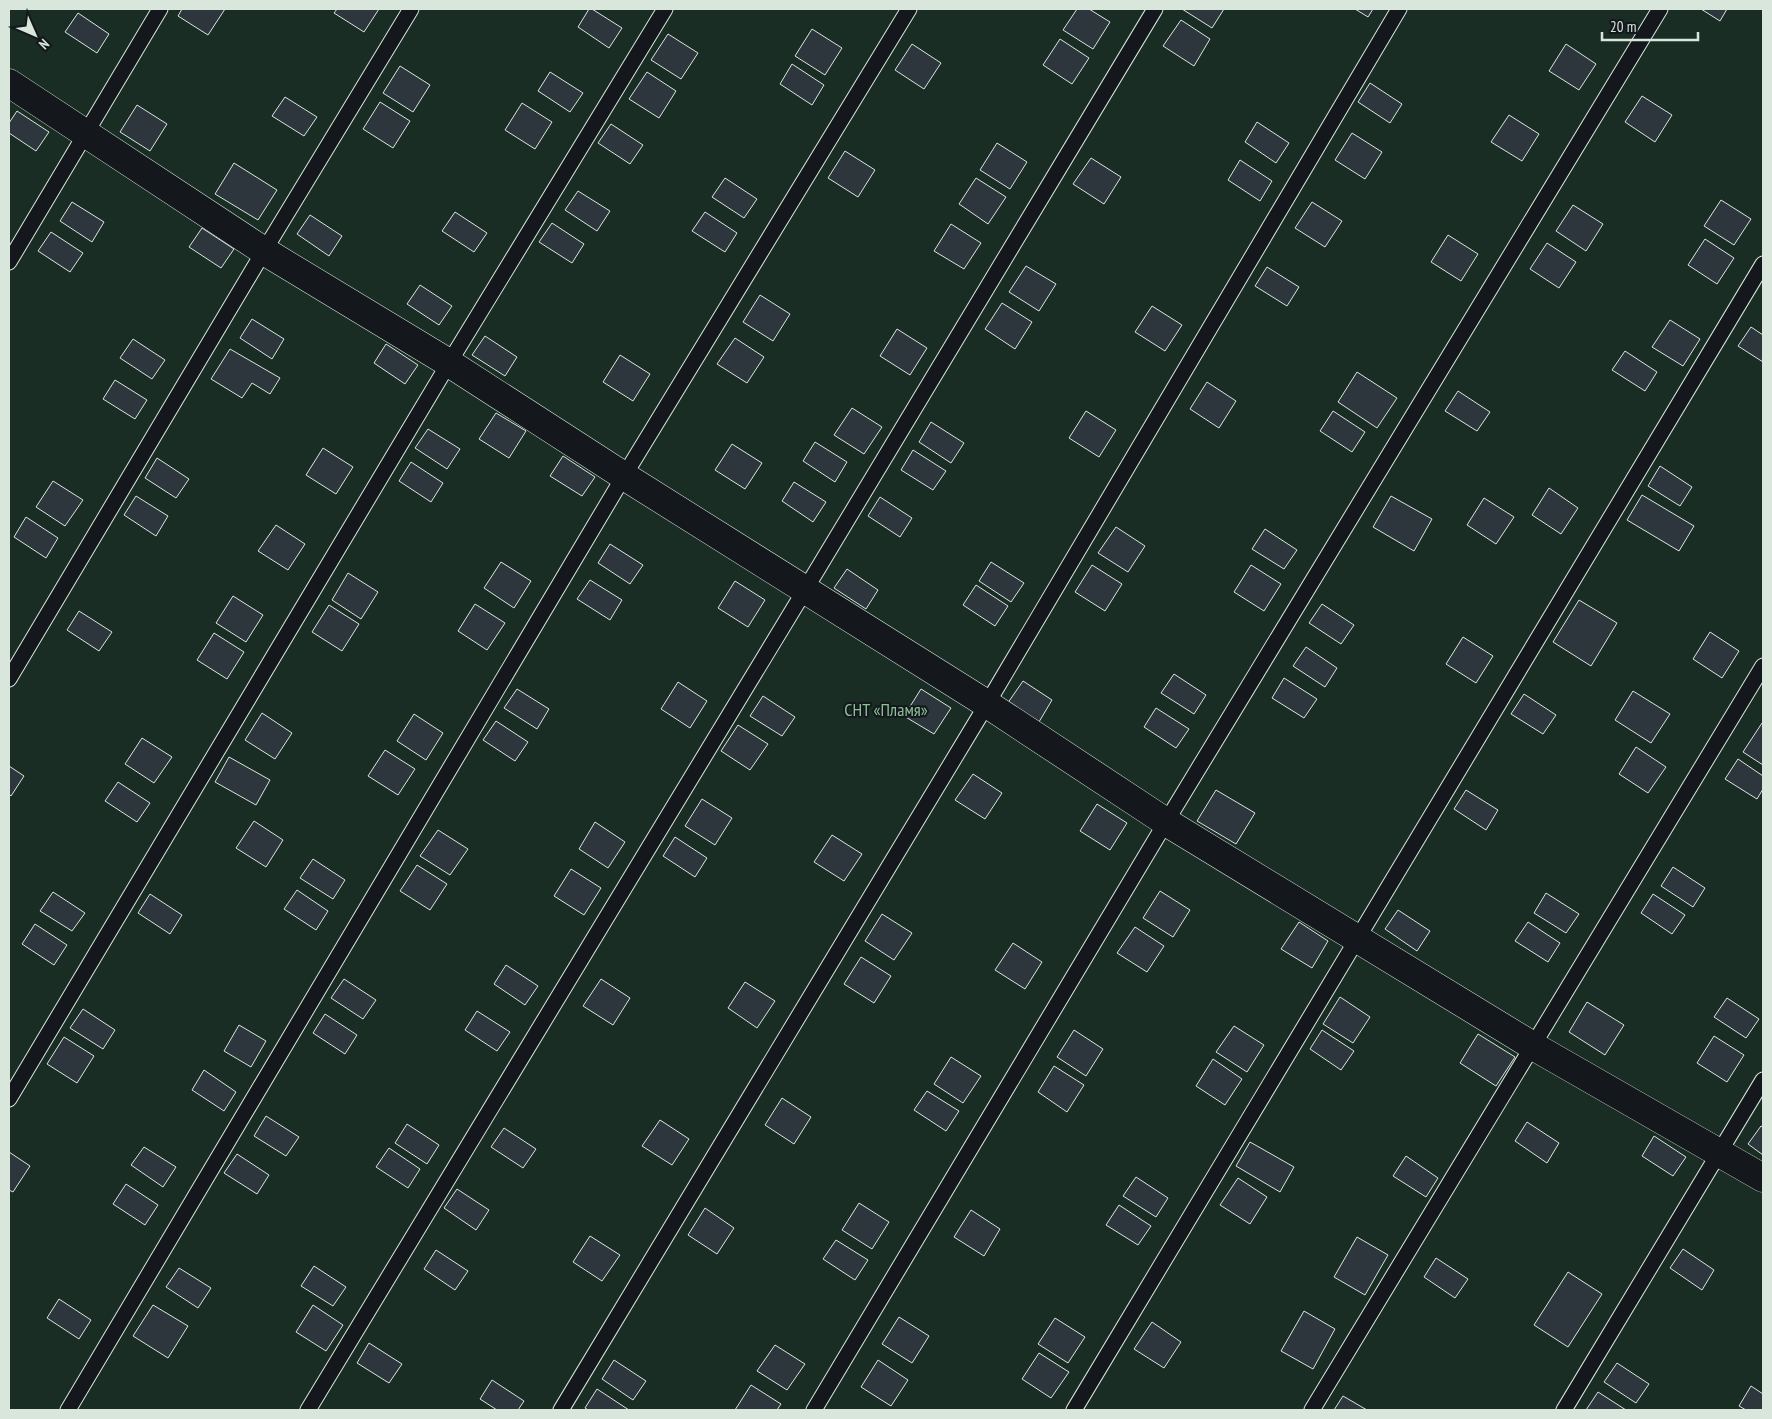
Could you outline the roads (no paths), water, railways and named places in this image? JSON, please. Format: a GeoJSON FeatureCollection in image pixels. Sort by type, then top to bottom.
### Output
{"type":"FeatureCollection","features":[{"type":"Feature","properties":{"kind":"street"},"geometry":{"type":"LineString","coordinates":[[9,83],[264,251],[449,363],[624,476],[987,704],[1166,822],[1533,1046],[1763,1178]]}},
{"type":"Feature","properties":{"kind":"lane"},"geometry":{"type":"LineString","coordinates":[[9,262],[160,9]]}},
{"type":"Feature","properties":{"kind":"lane"},"geometry":{"type":"LineString","coordinates":[[9,679],[264,251],[412,9]]}},
{"type":"Feature","properties":{"kind":"lane"},"geometry":{"type":"LineString","coordinates":[[9,1099],[449,363],[665,9]]}},
{"type":"Feature","properties":{"kind":"lane"},"geometry":{"type":"LineString","coordinates":[[68,1410],[624,476],[909,9]]}},
{"type":"Feature","properties":{"kind":"lane"},"geometry":{"type":"LineString","coordinates":[[308,1410],[1155,9]]}},
{"type":"Feature","properties":{"kind":"lane"},"geometry":{"type":"LineString","coordinates":[[561,1410],[987,704],[1399,9]]}},
{"type":"Feature","properties":{"kind":"lane"},"geometry":{"type":"LineString","coordinates":[[814,1410],[1166,822],[1660,9]]}},
{"type":"Feature","properties":{"kind":"lane"},"geometry":{"type":"LineString","coordinates":[[1074,1410],[1763,264]]}},
{"type":"Feature","properties":{"kind":"lane"},"geometry":{"type":"LineString","coordinates":[[1312,1410],[1763,666]]}},
{"type":"Feature","properties":{"kind":"lane"},"geometry":{"type":"LineString","coordinates":[[1564,1410],[1763,1080]]}},
{"type":"Feature","properties":{"kind":"park label","name":"СНТ «Пламя»"},"geometry":{"type":"Point","coordinates":[886,710]}}]}
